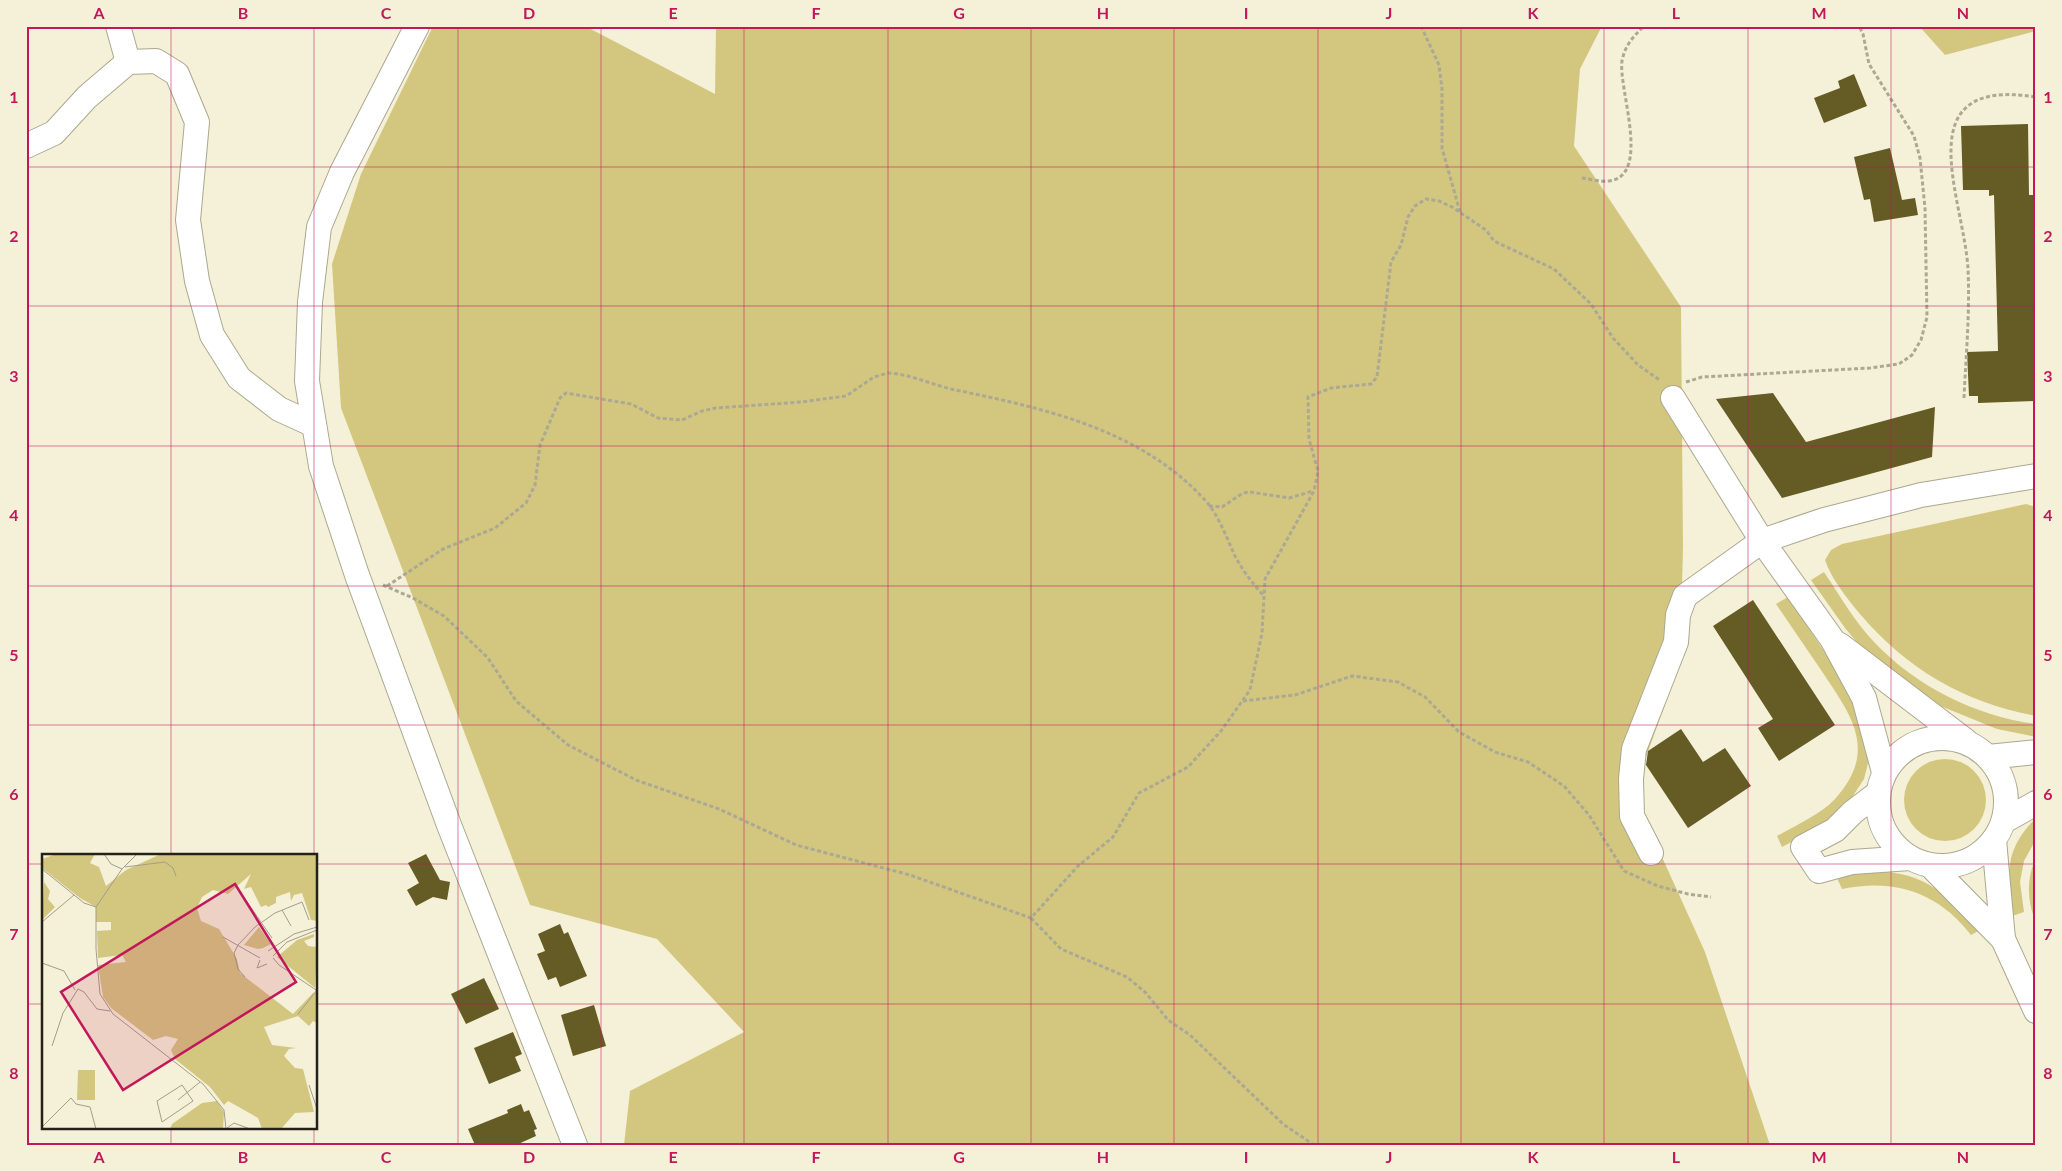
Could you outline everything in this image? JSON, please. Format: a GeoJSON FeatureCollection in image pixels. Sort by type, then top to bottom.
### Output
{"type":"FeatureCollection","features":[{"type":"Feature","properties":{"kind":"street"},"geometry":{"type":"LineString","coordinates":[[118,26],[128,62]]}},
{"type":"Feature","properties":{"kind":"street"},"geometry":{"type":"LineString","coordinates":[[417,26],[342,172],[319,227],[310,302],[307,381],[321,466],[357,574],[449,825],[575,1145]]}},
{"type":"Feature","properties":{"kind":"street"},"geometry":{"type":"LineString","coordinates":[[26,146],[54,133],[87,97],[128,62],[156,61],[177,74],[197,122],[188,220],[197,281],[212,335],[239,378],[279,409],[314,425]]}},
{"type":"Feature","properties":{"kind":"street"},"geometry":{"type":"LineString","coordinates":[[1674,392],[1762,541],[1832,639],[1864,698],[1881,783],[1878,812],[1884,830],[1895,846],[1920,862],[2003,938]]}},
{"type":"Feature","properties":{"kind":"street"},"geometry":{"type":"LineString","coordinates":[[1651,853],[1632,816],[1631,779],[1634,749],[1676,642],[1678,615],[1685,596],[1762,541],[1824,520],[1921,495],[2036,476]]}},
{"type":"Feature","properties":{"kind":"street"},"geometry":{"type":"LineString","coordinates":[[1832,639],[1988,757],[1998,771],[2004,787],[2006,804],[1999,830],[2003,938],[2036,1011]]}},
{"type":"Feature","properties":{"kind":"street"},"geometry":{"type":"LineString","coordinates":[[1969,743],[1950,738],[1930,739],[1912,745],[1896,756],[1881,783],[1834,830],[1802,847],[1819,871],[1852,862],[1920,862],[1949,866],[1966,862],[1982,853],[1999,830],[2036,803]]}},
{"type":"Feature","properties":{"kind":"street"},"geometry":{"type":"LineString","coordinates":[[1988,757],[2036,752]]}},
{"type":"Feature","properties":{"kind":"path"},"geometry":{"type":"LineString","coordinates":[[1422,26],[1439,65],[1442,89],[1442,148],[1460,212]]}},
{"type":"Feature","properties":{"kind":"path"},"geometry":{"type":"LineString","coordinates":[[1582,178],[1610,181],[1621,175],[1631,164],[1631,141],[1622,63],[1630,39],[1644,26]]}},
{"type":"Feature","properties":{"kind":"path"},"geometry":{"type":"LineString","coordinates":[[1031,918],[1078,866],[1113,837],[1139,793],[1188,767],[1221,731],[1250,690],[1262,633],[1266,579],[1314,491],[1318,471],[1309,439],[1308,397],[1331,388],[1372,384],[1377,377],[1391,262],[1401,245],[1408,217],[1415,206],[1426,200],[1439,201],[1460,212],[1486,230],[1494,241],[1554,269],[1591,304],[1613,338],[1638,366],[1674,392],[1702,377],[1870,368],[1899,364],[1912,355],[1921,340],[1927,317],[1925,208],[1920,158],[1914,136],[1869,64],[1863,34],[1858,26]]}},
{"type":"Feature","properties":{"kind":"path"},"geometry":{"type":"LineString","coordinates":[[1964,398],[1968,268],[1952,183],[1951,160],[1954,128],[1959,116],[1967,105],[1985,96],[2007,94],[2036,97]]}},
{"type":"Feature","properties":{"kind":"path"},"geometry":{"type":"LineString","coordinates":[[386,587],[417,564],[443,549],[495,528],[526,503],[535,485],[540,445],[560,398],[566,393],[630,404],[658,418],[682,420],[702,411],[716,408],[801,402],[846,396],[874,377],[896,374],[1088,424],[1130,441],[1157,457],[1192,487],[1209,506],[1249,579],[1264,596]]}},
{"type":"Feature","properties":{"kind":"path"},"geometry":{"type":"LineString","coordinates":[[1209,506],[1222,507],[1243,493],[1250,492],[1290,498],[1314,491]]}},
{"type":"Feature","properties":{"kind":"path"},"geometry":{"type":"LineString","coordinates":[[357,574],[413,598],[444,616],[488,658],[516,701],[568,745],[577,750],[636,780],[720,809],[796,845],[910,875],[1031,918],[1061,949],[1126,978],[1146,993],[1168,1020],[1190,1035],[1283,1124],[1314,1145]]}},
{"type":"Feature","properties":{"kind":"path"},"geometry":{"type":"LineString","coordinates":[[1242,702],[1295,695],[1352,676],[1398,682],[1426,697],[1459,732],[1495,752],[1528,762],[1564,786],[1589,815],[1624,870],[1658,886],[1688,894],[1711,897]]}},
{"type":"Feature","properties":{"kind":"shaded area"},"geometry":{"type":"Polygon","coordinates":[[[433,26],[585,26],[715,94],[716,26],[1602,26],[1580,69],[1574,146],[1681,307],[1683,547],[1680,663],[1633,793],[1705,952],[1770,1145],[624,1145],[630,1091],[744,1032],[657,939],[530,905],[341,408],[332,264],[361,174],[433,26]]]}},
{"type":"Feature","properties":{"kind":"shaded area"},"geometry":{"type":"Polygon","coordinates":[[[1919,26],[2036,26],[2036,31],[1945,55],[1919,26]]]}},
{"type":"Feature","properties":{"kind":"shaded area"},"geometry":{"type":"Polygon","coordinates":[[[2026,504],[2036,507],[2036,716],[1984,702],[1961,692],[1939,681],[1897,652],[1878,634],[1845,595],[1825,560],[1831,550],[1842,544],[2026,504]]]}},
{"type":"Feature","properties":{"kind":"shaded area"},"geometry":{"type":"Polygon","coordinates":[[[1824,572],[1848,609],[1868,635],[1909,673],[1949,697],[1970,706],[1991,714],[2036,724],[2036,737],[1997,729],[1938,705],[1864,651],[1811,580],[1824,572]]]}},
{"type":"Feature","properties":{"kind":"shaded area"},"geometry":{"type":"Polygon","coordinates":[[[1788,597],[1863,710],[1871,752],[1864,779],[1845,808],[1825,824],[1782,847],[1777,836],[1815,815],[1835,799],[1848,781],[1856,764],[1858,749],[1856,733],[1842,702],[1776,604],[1788,597]]]}},
{"type":"Feature","properties":{"kind":"shaded area"},"geometry":{"type":"Polygon","coordinates":[[[1945,759],[1961,762],[1974,771],[1983,784],[1986,800],[1983,816],[1974,829],[1961,838],[1945,841],[1929,838],[1916,829],[1907,816],[1904,800],[1907,784],[1916,771],[1929,762],[1945,759]]]}},
{"type":"Feature","properties":{"kind":"shaded area"},"geometry":{"type":"Polygon","coordinates":[[[2036,818],[2036,839],[2024,861],[2020,882],[2024,912],[2012,916],[2009,888],[2010,864],[2018,841],[2036,818]]]}},
{"type":"Feature","properties":{"kind":"shaded area"},"geometry":{"type":"Polygon","coordinates":[[[2036,858],[2036,922],[2029,898],[2029,882],[2036,858]]]}},
{"type":"Feature","properties":{"kind":"shaded area"},"geometry":{"type":"Polygon","coordinates":[[[1892,872],[1922,881],[1946,896],[1982,929],[1971,935],[1944,908],[1914,892],[1897,887],[1879,886],[1842,889],[1837,878],[1853,873],[1892,872]]]}},
{"type":"Feature","properties":{"kind":"building"},"geometry":{"type":"Polygon","coordinates":[[[1854,74],[1867,106],[1824,123],[1814,98],[1840,88],[1838,81],[1854,74]]]}},
{"type":"Feature","properties":{"kind":"building"},"geometry":{"type":"Polygon","coordinates":[[[2028,124],[2029,195],[2036,195],[2036,401],[1978,403],[1978,396],[1969,396],[1967,352],[1998,351],[1994,195],[1989,196],[1989,190],[1963,190],[1961,126],[2028,124]]]}},
{"type":"Feature","properties":{"kind":"building"},"geometry":{"type":"Polygon","coordinates":[[[1890,148],[1902,200],[1915,198],[1918,215],[1874,222],[1870,199],[1864,200],[1854,157],[1890,148]]]}},
{"type":"Feature","properties":{"kind":"building"},"geometry":{"type":"Polygon","coordinates":[[[1773,393],[1806,442],[1935,407],[1932,457],[1782,498],[1716,399],[1773,393]]]}},
{"type":"Feature","properties":{"kind":"building"},"geometry":{"type":"Polygon","coordinates":[[[1753,600],[1835,725],[1779,761],[1758,728],[1773,719],[1713,626],[1753,600]]]}},
{"type":"Feature","properties":{"kind":"building"},"geometry":{"type":"Polygon","coordinates":[[[1681,729],[1703,762],[1725,748],[1751,786],[1688,828],[1646,765],[1648,751],[1681,729]]]}},
{"type":"Feature","properties":{"kind":"building"},"geometry":{"type":"Polygon","coordinates":[[[426,854],[440,880],[450,882],[447,900],[433,897],[416,906],[407,890],[419,883],[408,863],[426,854]]]}},
{"type":"Feature","properties":{"kind":"building"},"geometry":{"type":"Polygon","coordinates":[[[560,924],[564,934],[568,932],[587,976],[560,987],[556,977],[548,980],[537,954],[545,951],[538,934],[560,924]]]}},
{"type":"Feature","properties":{"kind":"building"},"geometry":{"type":"Polygon","coordinates":[[[484,978],[499,1009],[466,1024],[451,994],[484,978]]]}},
{"type":"Feature","properties":{"kind":"building"},"geometry":{"type":"Polygon","coordinates":[[[594,1005],[606,1046],[573,1056],[561,1015],[594,1005]]]}},
{"type":"Feature","properties":{"kind":"building"},"geometry":{"type":"Polygon","coordinates":[[[513,1032],[522,1054],[515,1057],[521,1071],[489,1084],[474,1048],[513,1032]]]}},
{"type":"Feature","properties":{"kind":"building"},"geometry":{"type":"Polygon","coordinates":[[[521,1104],[524,1112],[529,1110],[537,1129],[534,1130],[536,1136],[516,1145],[475,1145],[468,1129],[508,1113],[507,1110],[521,1104]]]}}]}
